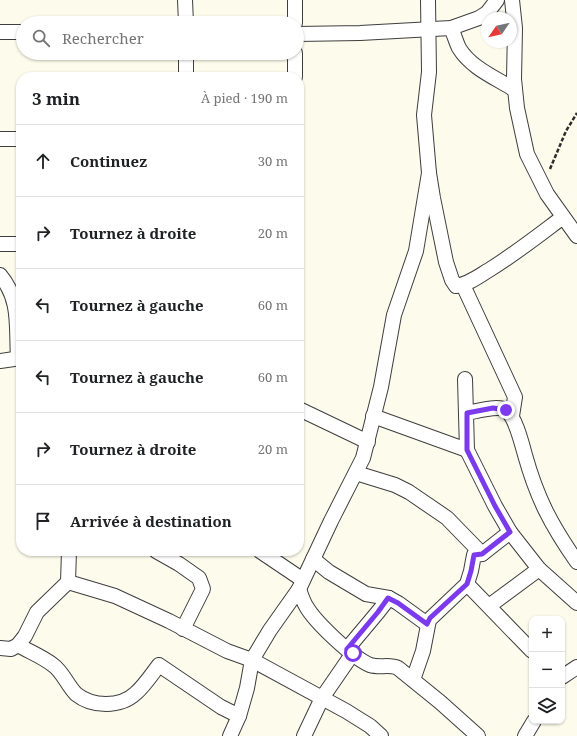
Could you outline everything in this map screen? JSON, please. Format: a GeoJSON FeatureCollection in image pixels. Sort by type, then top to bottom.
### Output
{"type":"FeatureCollection","features":[{"type":"Feature","properties":{"kind":"street"},"geometry":{"type":"LineString","coordinates":[[185,0],[186,16]]}},
{"type":"Feature","properties":{"kind":"street"},"geometry":{"type":"LineString","coordinates":[[295,0],[295,16]]}},
{"type":"Feature","properties":{"kind":"street"},"geometry":{"type":"LineString","coordinates":[[428,0],[429,72],[424,115],[429,173],[449,272],[456,286],[463,285],[471,281],[504,260],[563,216]]}},
{"type":"Feature","properties":{"kind":"street"},"geometry":{"type":"LineString","coordinates":[[304,34],[360,33],[451,28],[487,13],[497,0]]}},
{"type":"Feature","properties":{"kind":"street"},"geometry":{"type":"LineString","coordinates":[[512,0],[515,28],[515,90],[517,108],[527,154],[547,194],[577,236]]}},
{"type":"Feature","properties":{"kind":"street"},"geometry":{"type":"LineString","coordinates":[[451,28],[459,48],[468,59],[481,70],[515,90]]}},
{"type":"Feature","properties":{"kind":"street"},"geometry":{"type":"LineString","coordinates":[[0,32],[16,32]]}},
{"type":"Feature","properties":{"kind":"street"},"geometry":{"type":"LineString","coordinates":[[186,60],[186,72]]}},
{"type":"Feature","properties":{"kind":"street"},"geometry":{"type":"LineString","coordinates":[[295,60],[295,72]]}},
{"type":"Feature","properties":{"kind":"street"},"geometry":{"type":"LineString","coordinates":[[0,139],[16,139]]}},
{"type":"Feature","properties":{"kind":"street"},"geometry":{"type":"LineString","coordinates":[[230,736],[247,688],[252,660],[270,630],[301,585],[363,458],[381,387],[394,315],[416,251],[429,173]]}},
{"type":"Feature","properties":{"kind":"street"},"geometry":{"type":"LineString","coordinates":[[0,244],[16,244]]}},
{"type":"Feature","properties":{"kind":"street"},"geometry":{"type":"LineString","coordinates":[[0,275],[10,288],[16,309]]}},
{"type":"Feature","properties":{"kind":"street"},"geometry":{"type":"LineString","coordinates":[[463,285],[516,398],[512,416]]}},
{"type":"Feature","properties":{"kind":"street"},"geometry":{"type":"LineString","coordinates":[[0,361],[16,359]]}},
{"type":"Feature","properties":{"kind":"street"},"geometry":{"type":"LineString","coordinates":[[465,379],[467,450],[495,506],[510,532],[539,569],[577,603]]}},
{"type":"Feature","properties":{"kind":"street"},"geometry":{"type":"LineString","coordinates":[[467,413],[493,408],[506,410],[512,416],[541,502],[551,522],[577,562]]}},
{"type":"Feature","properties":{"kind":"street"},"geometry":{"type":"LineString","coordinates":[[304,411],[368,442]]}},
{"type":"Feature","properties":{"kind":"street"},"geometry":{"type":"LineString","coordinates":[[373,416],[467,450]]}},
{"type":"Feature","properties":{"kind":"street"},"geometry":{"type":"LineString","coordinates":[[356,473],[395,485],[409,492],[447,518],[482,554]]}},
{"type":"Feature","properties":{"kind":"street"},"geometry":{"type":"LineString","coordinates":[[413,680],[423,651],[427,624],[430,618],[467,584],[474,555],[482,554],[510,532]]}},
{"type":"Feature","properties":{"kind":"street"},"geometry":{"type":"LineString","coordinates":[[0,648],[11,649],[18,646],[25,636],[36,612],[68,582],[69,556]]}},
{"type":"Feature","properties":{"kind":"street"},"geometry":{"type":"LineString","coordinates":[[165,556],[199,578],[203,589],[183,629]]}},
{"type":"Feature","properties":{"kind":"street"},"geometry":{"type":"LineString","coordinates":[[266,556],[301,585],[306,606],[320,625],[350,651],[371,665],[395,667],[440,702],[478,736]]}},
{"type":"Feature","properties":{"kind":"street"},"geometry":{"type":"LineString","coordinates":[[314,559],[329,572],[366,594],[388,598],[398,603],[427,624]]}},
{"type":"Feature","properties":{"kind":"street"},"geometry":{"type":"LineString","coordinates":[[489,606],[539,569]]}},
{"type":"Feature","properties":{"kind":"street"},"geometry":{"type":"LineString","coordinates":[[68,582],[115,596],[169,621],[227,651],[252,660],[370,726],[382,736]]}},
{"type":"Feature","properties":{"kind":"street"},"geometry":{"type":"LineString","coordinates":[[467,584],[529,648]]}},
{"type":"Feature","properties":{"kind":"street"},"geometry":{"type":"LineString","coordinates":[[304,736],[322,698],[350,651],[388,598]]}},
{"type":"Feature","properties":{"kind":"street"},"geometry":{"type":"LineString","coordinates":[[18,646],[54,666],[77,695],[94,703],[107,705],[126,700],[135,694],[159,665],[237,719]]}},
{"type":"Feature","properties":{"kind":"street"},"geometry":{"type":"LineString","coordinates":[[565,674],[577,667]]}},
{"type":"Feature","properties":{"kind":"street"},"geometry":{"type":"LineString","coordinates":[[237,719],[236,728],[240,736]]}},
{"type":"Feature","properties":{"kind":"street"},"geometry":{"type":"LineString","coordinates":[[527,735],[532,724]]}},
{"type":"Feature","properties":{"kind":"path"},"geometry":{"type":"LineString","coordinates":[[542,184],[566,131],[577,113]]}},
{"type":"Feature","properties":{"kind":"route"},"geometry":{"type":"LineString","coordinates":[[353,653],[347,649],[388,598],[398,603],[427,624],[430,618],[467,584],[474,555],[482,554],[510,532],[495,506],[467,450],[467,413],[493,408],[506,410]]}}]}
